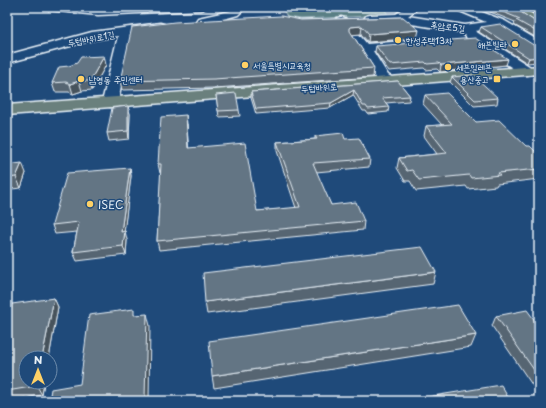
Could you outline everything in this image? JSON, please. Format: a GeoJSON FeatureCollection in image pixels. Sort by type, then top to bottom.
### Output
{"type":"FeatureCollection","features":[{"type":"Feature","properties":{"kind":"main road"},"geometry":{"type":"LineString","coordinates":[[512,7],[539,23]]}},
{"type":"Feature","properties":{"kind":"main road","name":"두텁바위로"},"geometry":{"type":"LineString","coordinates":[[7,110],[533,71]]}},
{"type":"Feature","properties":{"kind":"street"},"geometry":{"type":"LineString","coordinates":[[48,7],[98,12],[203,7]]}},
{"type":"Feature","properties":{"kind":"street","name":"두텁바위로1길"},"geometry":{"type":"LineString","coordinates":[[7,59],[92,36],[172,23],[203,7]]}},
{"type":"Feature","properties":{"kind":"street"},"geometry":{"type":"LineString","coordinates":[[240,7],[234,13],[195,22],[241,20]]}},
{"type":"Feature","properties":{"kind":"street"},"geometry":{"type":"LineString","coordinates":[[396,18],[413,7]]}},
{"type":"Feature","properties":{"kind":"street"},"geometry":{"type":"LineString","coordinates":[[459,7],[501,24],[539,47]]}},
{"type":"Feature","properties":{"kind":"street","name":"후암로5길"},"geometry":{"type":"LineString","coordinates":[[364,48],[335,21],[396,18],[465,29],[501,24]]}},
{"type":"Feature","properties":{"kind":"street","name":"두텁바위로"},"geometry":{"type":"LineString","coordinates":[[465,29],[476,39],[533,71]]}},
{"type":"Feature","properties":{"kind":"street"},"geometry":{"type":"LineString","coordinates":[[110,102],[124,32]]}},
{"type":"Feature","properties":{"kind":"street"},"geometry":{"type":"LineString","coordinates":[[453,41],[476,39]]}},
{"type":"Feature","properties":{"kind":"street"},"geometry":{"type":"LineString","coordinates":[[390,82],[382,78],[364,48],[416,44]]}},
{"type":"Feature","properties":{"kind":"shaded area"},"geometry":{"type":"Polygon","coordinates":[[[275,7],[408,7],[393,17],[299,21],[281,17],[275,7]]]}},
{"type":"Feature","properties":{"kind":"green space"},"geometry":{"type":"Polygon","coordinates":[[[282,7],[382,7],[389,15],[301,19],[287,17],[282,7]]]}},
{"type":"Feature","properties":{"kind":"building"},"geometry":{"type":"Polygon","coordinates":[[[491,7],[513,7],[539,23],[539,33],[516,20],[520,19],[491,7]]]}},
{"type":"Feature","properties":{"kind":"building","name":"서울특별시교육청"},"geometry":{"type":"Polygon","coordinates":[[[281,16],[301,20],[403,17],[419,30],[369,34],[362,26],[350,27],[350,31],[374,68],[214,79],[120,81],[132,27],[175,22],[281,16]]]}},
{"type":"Feature","properties":{"kind":"building"},"geometry":{"type":"Polygon","coordinates":[[[500,24],[539,47],[539,57],[529,58],[481,27],[500,24]]]}},
{"type":"Feature","properties":{"kind":"building"},"geometry":{"type":"Polygon","coordinates":[[[475,38],[508,59],[441,65],[439,63],[427,64],[425,62],[390,65],[376,46],[475,38]]]}},
{"type":"Feature","properties":{"kind":"building"},"geometry":{"type":"Polygon","coordinates":[[[104,56],[90,81],[79,81],[70,84],[66,82],[52,83],[59,67],[77,63],[81,57],[104,56]]]}},
{"type":"Feature","properties":{"kind":"building"},"geometry":{"type":"Polygon","coordinates":[[[473,75],[498,98],[475,100],[452,77],[473,75]]]}},
{"type":"Feature","properties":{"kind":"building"},"geometry":{"type":"Polygon","coordinates":[[[398,81],[410,96],[382,98],[389,107],[368,109],[366,106],[363,106],[354,90],[331,103],[256,109],[251,92],[398,81]]]}},
{"type":"Feature","properties":{"kind":"building"},"geometry":{"type":"Polygon","coordinates":[[[236,93],[239,110],[218,111],[216,95],[236,93]]]}},
{"type":"Feature","properties":{"kind":"building"},"geometry":{"type":"Polygon","coordinates":[[[447,93],[476,122],[499,120],[526,146],[530,146],[539,155],[539,159],[537,159],[539,161],[539,169],[498,173],[500,175],[471,178],[469,175],[419,180],[412,170],[407,171],[399,158],[447,153],[426,126],[452,124],[425,95],[447,93]]]}},
{"type":"Feature","properties":{"kind":"building"},"geometry":{"type":"Polygon","coordinates":[[[128,106],[128,131],[107,133],[112,108],[128,106]]]}},
{"type":"Feature","properties":{"kind":"building"},"geometry":{"type":"Polygon","coordinates":[[[186,115],[188,148],[245,143],[257,211],[300,207],[277,142],[317,139],[315,136],[343,133],[345,139],[359,138],[370,159],[313,163],[331,205],[356,202],[364,221],[157,241],[161,164],[158,164],[161,117],[186,115]]]}},
{"type":"Feature","properties":{"kind":"building"},"geometry":{"type":"Polygon","coordinates":[[[22,163],[16,177],[8,178],[7,180],[7,165],[22,163]]]}},
{"type":"Feature","properties":{"kind":"building"},"geometry":{"type":"Polygon","coordinates":[[[130,168],[121,232],[125,231],[123,246],[73,252],[79,222],[52,225],[67,173],[130,168]]]}},
{"type":"Feature","properties":{"kind":"building"},"geometry":{"type":"Polygon","coordinates":[[[422,247],[436,272],[205,302],[203,273],[422,247]]]}},
{"type":"Feature","properties":{"kind":"building"},"geometry":{"type":"Polygon","coordinates":[[[54,298],[44,350],[18,350],[18,389],[7,391],[7,321],[12,304],[54,298]]]}},
{"type":"Feature","properties":{"kind":"building"},"geometry":{"type":"Polygon","coordinates":[[[458,305],[476,335],[212,376],[209,341],[458,305]]]}},
{"type":"Feature","properties":{"kind":"building"},"geometry":{"type":"Polygon","coordinates":[[[134,309],[134,315],[147,314],[145,398],[131,401],[49,401],[51,390],[58,390],[58,388],[80,384],[89,315],[134,309]]]}},
{"type":"Feature","properties":{"kind":"building"},"geometry":{"type":"Polygon","coordinates":[[[527,310],[539,326],[539,377],[496,316],[527,310]]]}},
{"type":"Feature","properties":{"kind":"building"},"geometry":{"type":"Polygon","coordinates":[[[501,385],[510,401],[402,401],[501,385]]]}},
{"type":"Feature","properties":{"kind":"place","name":"한성주택13차"},"geometry":{"type":"Point","coordinates":[398,40]}},
{"type":"Feature","properties":{"kind":"place","name":"해븐빌라"},"geometry":{"type":"Point","coordinates":[515,44]}},
{"type":"Feature","properties":{"kind":"place","name":"서울특별시교육청"},"geometry":{"type":"Point","coordinates":[245,65]}},
{"type":"Feature","properties":{"kind":"place","name":"세븐일레븐"},"geometry":{"type":"Point","coordinates":[448,67]}},
{"type":"Feature","properties":{"kind":"place","name":"남영동 주민센터"},"geometry":{"type":"Point","coordinates":[81,79]}},
{"type":"Feature","properties":{"kind":"place","name":"용산중고"},"geometry":{"type":"Point","coordinates":[497,79]}},
{"type":"Feature","properties":{"kind":"place","name":"ISEC"},"geometry":{"type":"Point","coordinates":[90,204]}}]}
